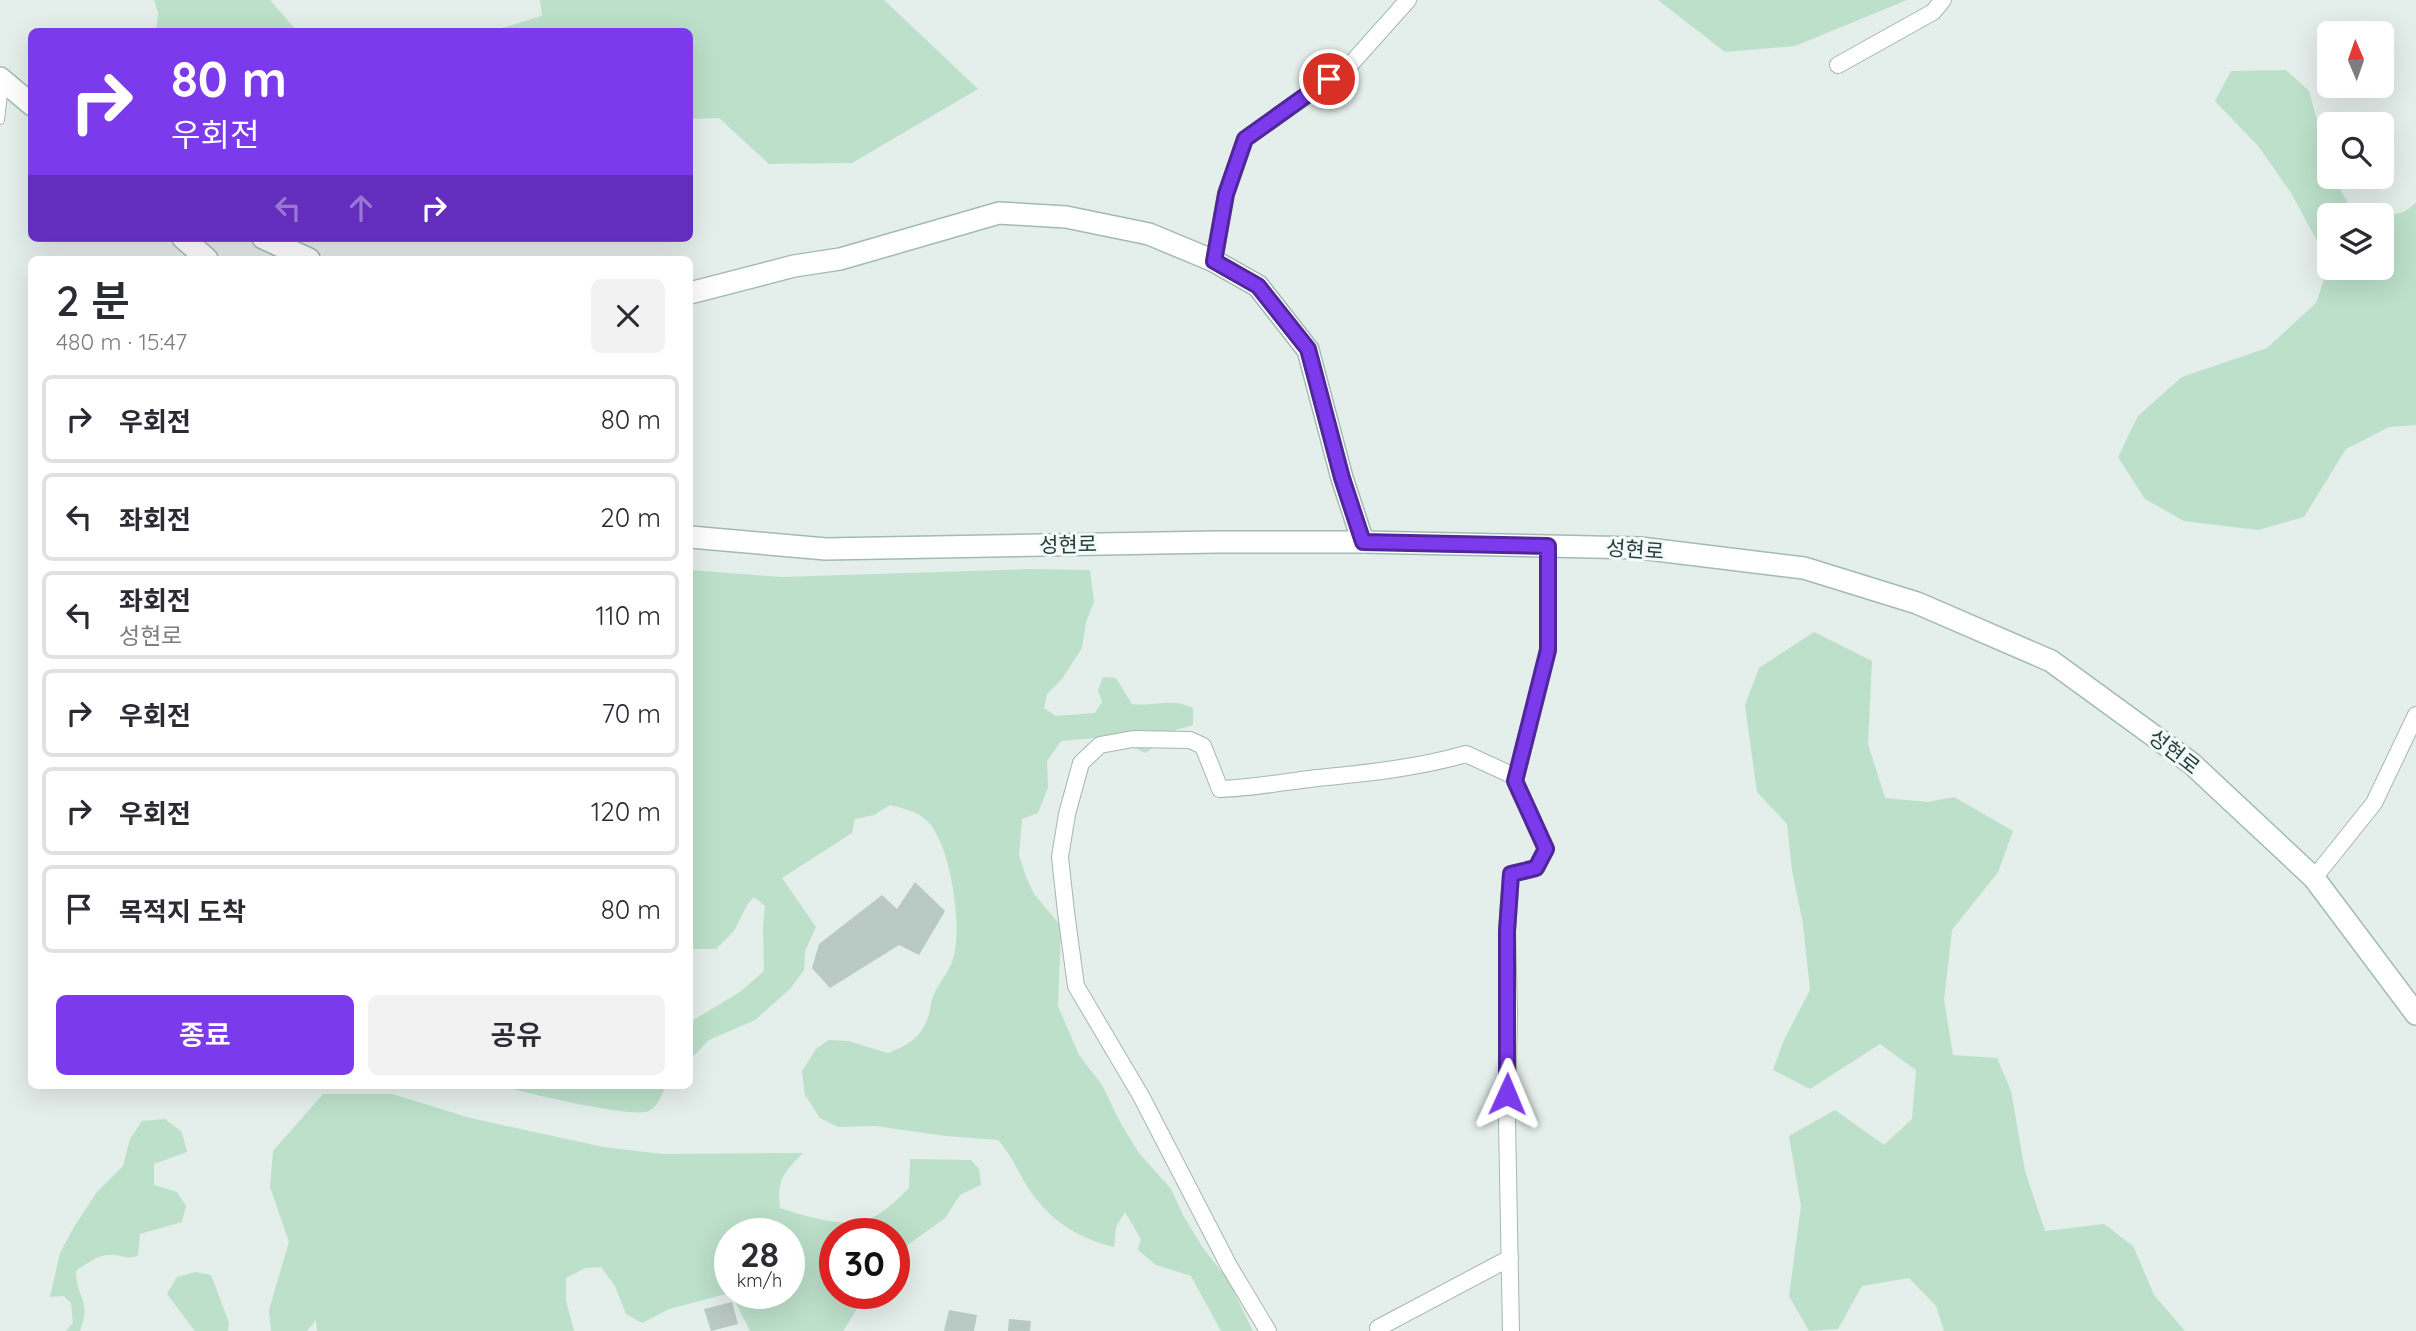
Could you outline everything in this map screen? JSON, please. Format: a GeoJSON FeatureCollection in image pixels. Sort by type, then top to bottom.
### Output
{"type":"FeatureCollection","features":[{"type":"Feature","properties":{"kind":"main road"},"geometry":{"type":"LineString","coordinates":[[2,80],[28,102]]}},
{"type":"Feature","properties":{"kind":"main road"},"geometry":{"type":"LineString","coordinates":[[693,292],[794,266],[840,259],[999,213],[1066,217],[1149,234],[1214,261],[1258,286],[1308,349],[1342,478],[1363,542]]}},
{"type":"Feature","properties":{"kind":"main road"},"geometry":{"type":"LineString","coordinates":[[187,242],[203,256]]}},
{"type":"Feature","properties":{"kind":"main road"},"geometry":{"type":"LineString","coordinates":[[272,242],[302,256]]}},
{"type":"Feature","properties":{"kind":"main road","name":"성현로"},"geometry":{"type":"LineString","coordinates":[[693,537],[826,549],[1217,542],[1640,548],[1804,568],[1917,603],[2051,661],[2192,763],[2314,878],[2416,1013]]}},
{"type":"Feature","properties":{"kind":"street"},"geometry":{"type":"LineString","coordinates":[[1214,261],[1226,194],[1245,139],[1350,65],[1408,0]]}},
{"type":"Feature","properties":{"kind":"street"},"geometry":{"type":"LineString","coordinates":[[1838,65],[1933,12],[1943,0]]}},
{"type":"Feature","properties":{"kind":"street"},"geometry":{"type":"LineString","coordinates":[[1511,1331],[1507,931],[1511,874],[1536,868],[1546,849],[1515,781],[1548,650],[1548,546]]}},
{"type":"Feature","properties":{"kind":"street"},"geometry":{"type":"LineString","coordinates":[[2314,878],[2374,803],[2416,715]]}},
{"type":"Feature","properties":{"kind":"street"},"geometry":{"type":"LineString","coordinates":[[1268,1331],[1229,1266],[1140,1096],[1076,986],[1060,857],[1067,814],[1081,763],[1100,745],[1133,739],[1190,740],[1203,747],[1220,789],[1366,774],[1434,763],[1466,754],[1516,777]]}},
{"type":"Feature","properties":{"kind":"street"},"geometry":{"type":"LineString","coordinates":[[1378,1328],[1510,1258]]}},
{"type":"Feature","properties":{"kind":"lane"},"geometry":{"type":"LineString","coordinates":[[0,120],[2,80]]}},
{"type":"Feature","properties":{"kind":"green space"},"geometry":{"type":"Polygon","coordinates":[[[154,0],[270,0],[294,28],[156,28],[158,13],[154,0]]]}},
{"type":"Feature","properties":{"kind":"green space"},"geometry":{"type":"Polygon","coordinates":[[[540,0],[884,0],[978,89],[852,163],[769,164],[719,118],[693,119],[693,28],[502,28],[542,16],[540,0]]]}},
{"type":"Feature","properties":{"kind":"green space"},"geometry":{"type":"Polygon","coordinates":[[[1658,0],[1907,0],[1795,46],[1725,52],[1658,0]]]}},
{"type":"Feature","properties":{"kind":"green space"},"geometry":{"type":"Polygon","coordinates":[[[2286,70],[2309,91],[2317,120],[2317,189],[2340,189],[2348,203],[2317,203],[2317,241],[2291,193],[2259,147],[2215,101],[2231,71],[2286,70]]]}},
{"type":"Feature","properties":{"kind":"green space"},"geometry":{"type":"Polygon","coordinates":[[[2416,203],[2416,425],[2389,427],[2346,449],[2304,517],[2258,530],[2184,521],[2145,499],[2118,457],[2138,416],[2182,377],[2267,348],[2316,303],[2324,280],[2394,280],[2394,214],[2404,212],[2416,203]]]}},
{"type":"Feature","properties":{"kind":"green space"},"geometry":{"type":"Polygon","coordinates":[[[1031,569],[1090,570],[1094,602],[1086,622],[1082,648],[1062,679],[1047,694],[1044,708],[1056,716],[1095,713],[1102,702],[1098,690],[1103,677],[1116,678],[1132,704],[1177,703],[1193,708],[1193,725],[1162,734],[1157,745],[1145,753],[1123,742],[1095,738],[1061,741],[1047,761],[1048,787],[1038,813],[1022,819],[1019,855],[1034,894],[1061,926],[1058,1006],[1079,1055],[1102,1085],[1138,1152],[1171,1189],[1203,1248],[1228,1280],[1253,1331],[1221,1331],[1191,1276],[1156,1265],[1138,1250],[1141,1239],[1125,1212],[1116,1227],[1114,1247],[1087,1238],[1064,1226],[1035,1198],[998,1140],[875,1126],[838,1127],[820,1118],[805,1095],[802,1071],[816,1049],[829,1040],[848,1041],[888,1053],[916,1037],[924,1027],[934,994],[952,962],[956,909],[948,865],[934,830],[917,814],[890,805],[874,815],[855,819],[852,833],[782,878],[816,927],[805,951],[804,970],[790,989],[755,1020],[709,1040],[693,1057],[693,1020],[740,992],[764,971],[765,906],[754,897],[734,931],[716,949],[693,949],[693,570],[782,577],[1031,569]]]}},
{"type":"Feature","properties":{"kind":"green space"},"geometry":{"type":"Polygon","coordinates":[[[1814,632],[1872,661],[1868,744],[1885,798],[1928,802],[1954,797],[2013,831],[1998,872],[1952,930],[1944,1000],[1953,1055],[1997,1058],[2011,1091],[2025,1171],[2045,1231],[2104,1224],[2133,1246],[2154,1295],[2185,1331],[1944,1331],[1936,1306],[1909,1278],[1862,1286],[1838,1329],[1809,1331],[1789,1296],[1801,1206],[1789,1136],[1835,1110],[1884,1145],[1912,1119],[1916,1070],[1880,1044],[1810,1089],[1773,1070],[1784,1040],[1810,990],[1803,924],[1792,870],[1787,824],[1757,792],[1745,705],[1759,668],[1814,632]]]}},
{"type":"Feature","properties":{"kind":"green space"},"geometry":{"type":"Polygon","coordinates":[[[514,1089],[665,1089],[658,1103],[649,1111],[621,1111],[514,1089]]]}},
{"type":"Feature","properties":{"kind":"green space"},"geometry":{"type":"Polygon","coordinates":[[[323,1094],[392,1094],[470,1118],[603,1147],[663,1154],[803,1153],[783,1178],[780,1208],[819,1219],[819,1309],[857,1309],[843,1331],[750,1331],[739,1309],[805,1309],[805,1218],[714,1218],[714,1297],[669,1309],[642,1323],[626,1314],[615,1286],[601,1267],[585,1268],[566,1278],[566,1301],[574,1331],[317,1331],[316,1320],[307,1331],[271,1331],[269,1310],[289,1242],[270,1187],[273,1151],[323,1094]]]}},
{"type":"Feature","properties":{"kind":"green space"},"geometry":{"type":"Polygon","coordinates":[[[165,1119],[182,1132],[187,1152],[154,1164],[154,1185],[177,1192],[186,1206],[182,1222],[140,1234],[138,1256],[104,1256],[76,1271],[84,1305],[83,1320],[80,1331],[66,1331],[73,1323],[71,1303],[64,1296],[50,1297],[60,1253],[97,1192],[123,1166],[130,1139],[142,1121],[165,1119]]]}},
{"type":"Feature","properties":{"kind":"green space"},"geometry":{"type":"Polygon","coordinates":[[[910,1159],[971,1160],[979,1169],[981,1185],[960,1195],[945,1218],[910,1243],[910,1218],[872,1218],[909,1188],[910,1159]]]}},
{"type":"Feature","properties":{"kind":"green space"},"geometry":{"type":"Polygon","coordinates":[[[196,1272],[211,1275],[229,1323],[228,1331],[195,1331],[167,1294],[177,1277],[196,1272]]]}},
{"type":"Feature","properties":{"kind":"building"},"geometry":{"type":"Polygon","coordinates":[[[915,882],[945,911],[919,955],[899,945],[830,988],[812,968],[819,944],[882,895],[897,909],[915,882]]]}},
{"type":"Feature","properties":{"kind":"building"},"geometry":{"type":"Polygon","coordinates":[[[714,1306],[714,1309],[734,1309],[738,1324],[711,1331],[704,1309],[714,1306]]]}},
{"type":"Feature","properties":{"kind":"building"},"geometry":{"type":"Polygon","coordinates":[[[949,1310],[977,1315],[974,1331],[944,1331],[949,1310]]]}},
{"type":"Feature","properties":{"kind":"building"},"geometry":{"type":"Polygon","coordinates":[[[1009,1319],[1031,1321],[1030,1331],[1008,1331],[1009,1319]]]}},
{"type":"Feature","properties":{"kind":"route"},"geometry":{"type":"LineString","coordinates":[[1329,79],[1245,139],[1226,194],[1214,261],[1258,286],[1308,349],[1342,478],[1363,542],[1548,546],[1548,650],[1515,781],[1546,849],[1536,868],[1511,874],[1507,931],[1507,1094]]}}]}
